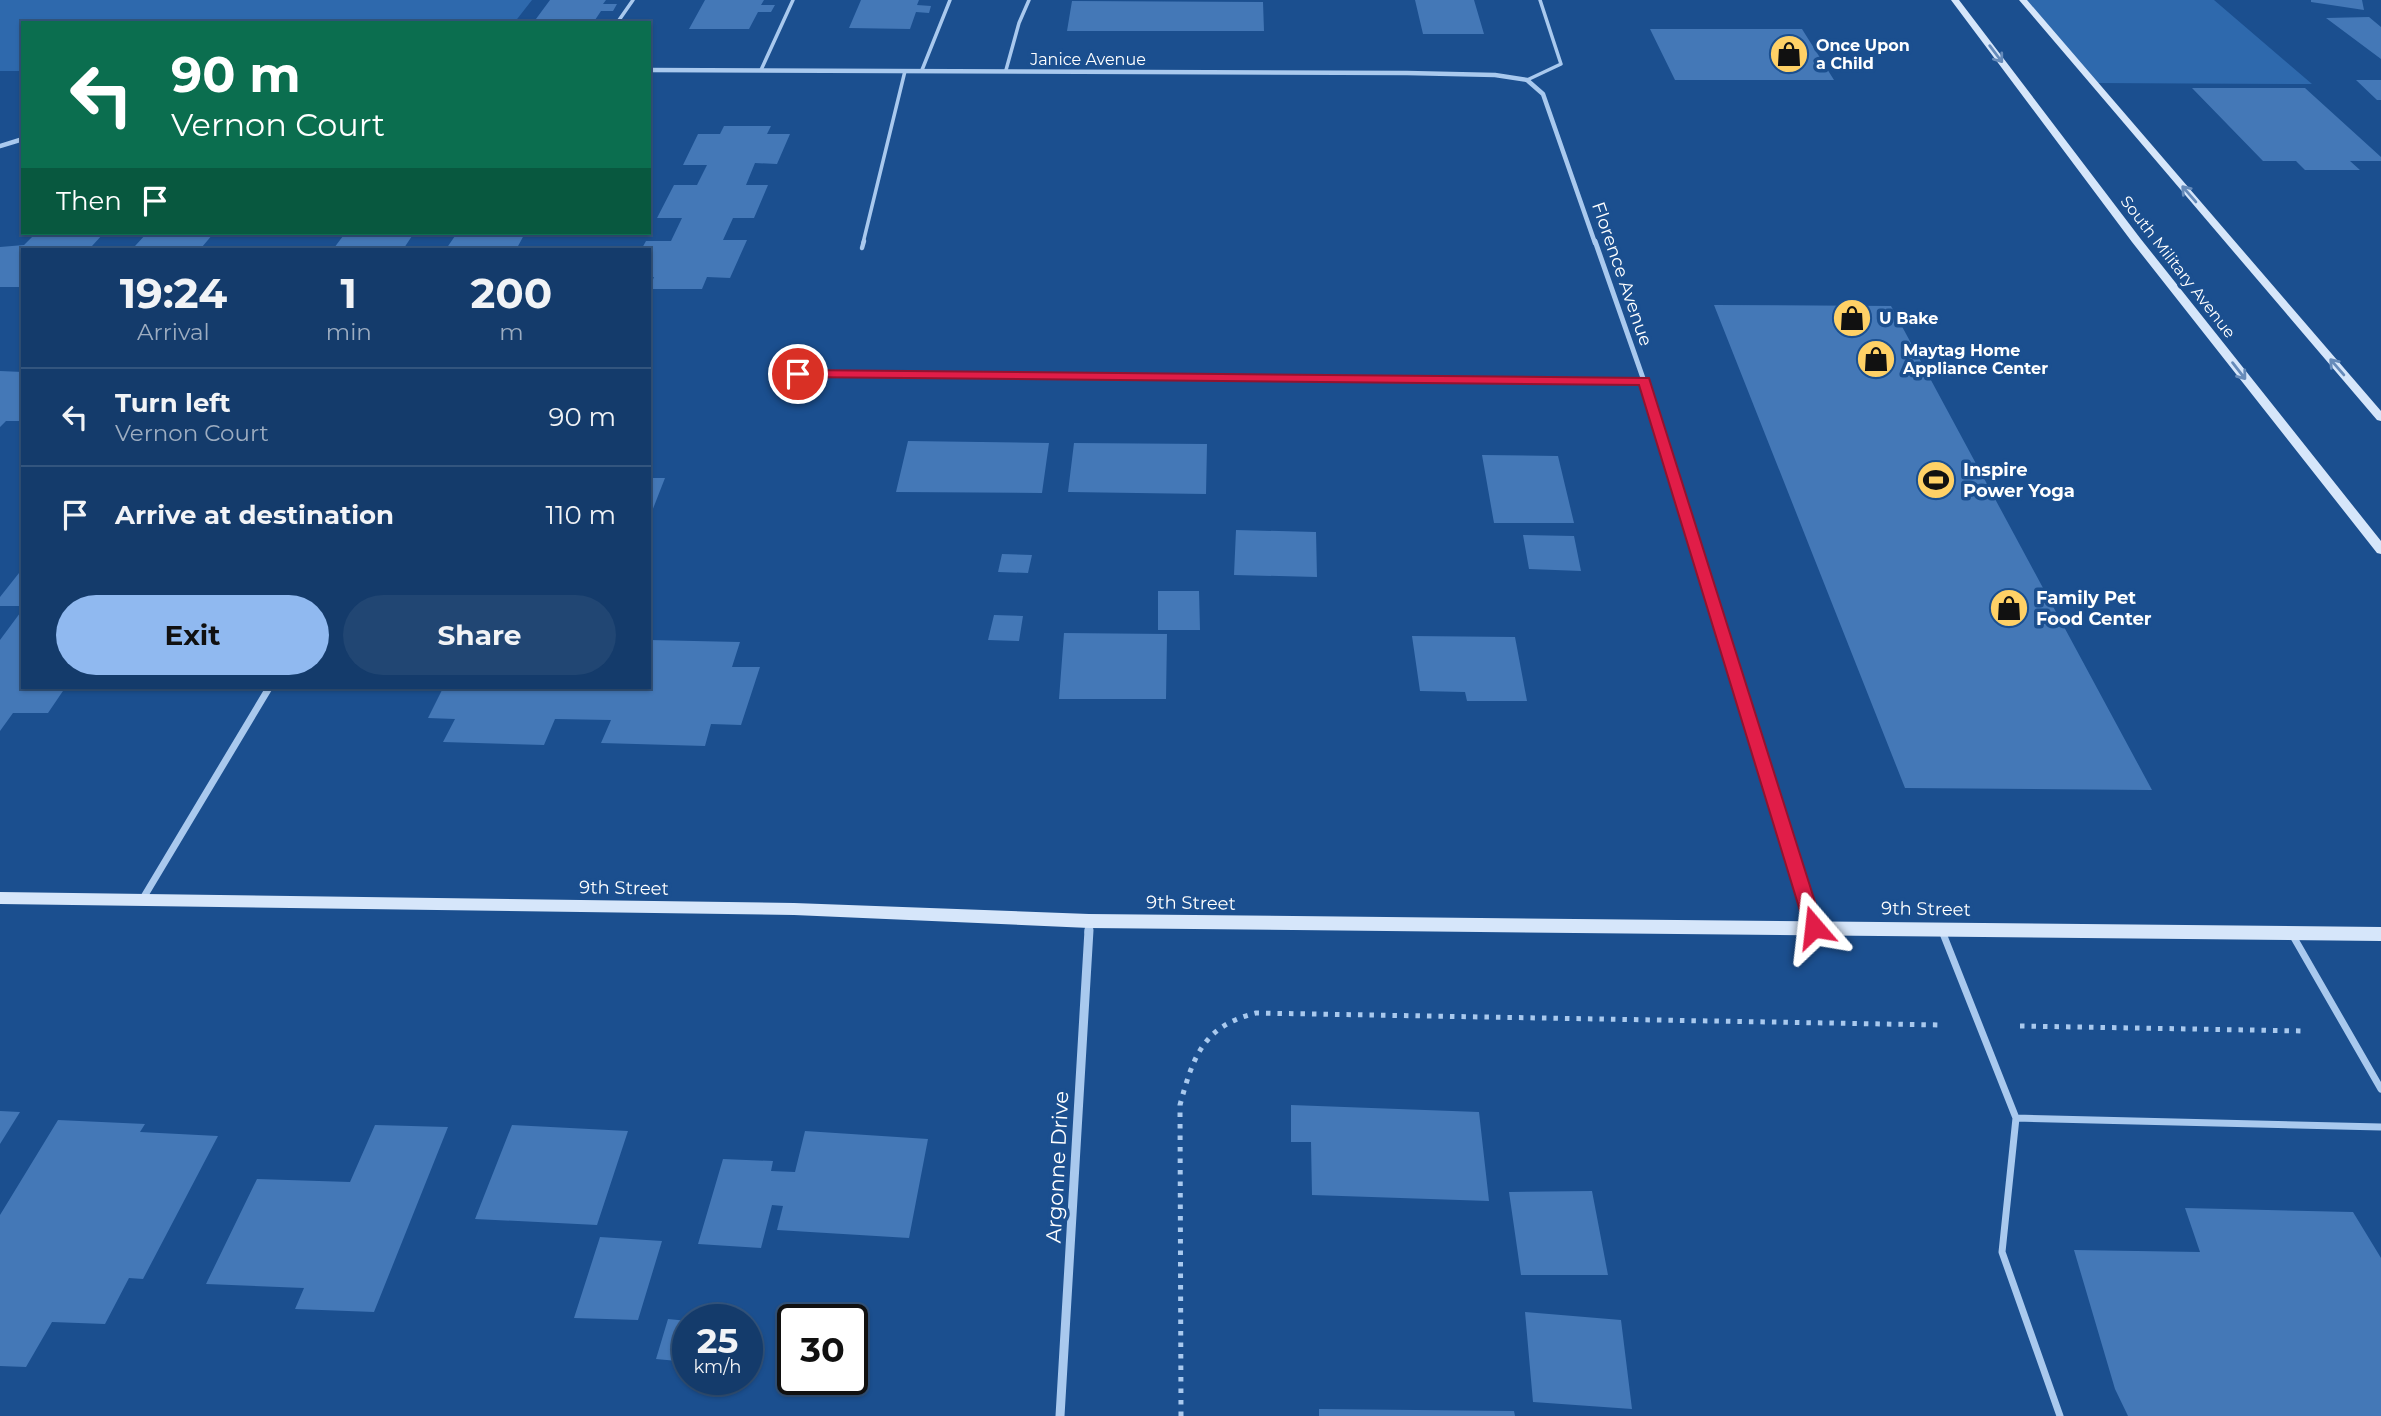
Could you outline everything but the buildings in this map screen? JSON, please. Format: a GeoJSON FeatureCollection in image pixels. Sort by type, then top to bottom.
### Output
{"type":"FeatureCollection","features":[{"type":"Feature","properties":{"kind":"main road","name":"South Military Avenue"},"geometry":{"type":"LineString","coordinates":[[1955,0],[2136,240],[2381,550]]}},
{"type":"Feature","properties":{"kind":"main road"},"geometry":{"type":"LineString","coordinates":[[2023,0],[2381,418]]}},
{"type":"Feature","properties":{"kind":"main road","name":"9th Street"},"geometry":{"type":"LineString","coordinates":[[0,898],[794,909],[1089,921],[2381,934]]}},
{"type":"Feature","properties":{"kind":"street","name":"Janice Avenue"},"geometry":{"type":"LineString","coordinates":[[651,70],[1495,75],[1527,80]]}},
{"type":"Feature","properties":{"kind":"street","name":"Florence Avenue"},"geometry":{"type":"LineString","coordinates":[[1527,80],[1543,94],[1644,381],[1814,927]]}},
{"type":"Feature","properties":{"kind":"street"},"geometry":{"type":"LineString","coordinates":[[0,146],[21,140]]}},
{"type":"Feature","properties":{"kind":"street"},"geometry":{"type":"LineString","coordinates":[[798,374],[1644,381]]}},
{"type":"Feature","properties":{"kind":"street"},"geometry":{"type":"LineString","coordinates":[[141,900],[268,689]]}},
{"type":"Feature","properties":{"kind":"street","name":"Argonne Drive"},"geometry":{"type":"LineString","coordinates":[[1060,1416],[1089,921]]}},
{"type":"Feature","properties":{"kind":"lane"},"geometry":{"type":"LineString","coordinates":[[618,21],[633,0]]}},
{"type":"Feature","properties":{"kind":"lane"},"geometry":{"type":"LineString","coordinates":[[761,70],[793,0]]}},
{"type":"Feature","properties":{"kind":"lane"},"geometry":{"type":"LineString","coordinates":[[922,71],[950,0]]}},
{"type":"Feature","properties":{"kind":"lane"},"geometry":{"type":"LineString","coordinates":[[1006,71],[1029,0]]}},
{"type":"Feature","properties":{"kind":"lane"},"geometry":{"type":"LineString","coordinates":[[1527,80],[1561,64],[1540,0]]}},
{"type":"Feature","properties":{"kind":"lane"},"geometry":{"type":"LineString","coordinates":[[862,248],[905,71]]}},
{"type":"Feature","properties":{"kind":"lane"},"geometry":{"type":"LineString","coordinates":[[1941,928],[2016,1118],[2002,1252],[2060,1416]]}},
{"type":"Feature","properties":{"kind":"lane"},"geometry":{"type":"LineString","coordinates":[[2291,933],[2381,1089]]}},
{"type":"Feature","properties":{"kind":"lane"},"geometry":{"type":"LineString","coordinates":[[2016,1118],[2381,1127]]}},
{"type":"Feature","properties":{"kind":"path"},"geometry":{"type":"LineString","coordinates":[[1181,1416],[1180,1105],[1191,1064],[1202,1043],[1217,1028],[1238,1016],[1256,1013],[2348,1032]]}},
{"type":"Feature","properties":{"kind":"shaded area"},"geometry":{"type":"Polygon","coordinates":[[[0,0],[532,0],[516,21],[21,21],[21,71],[0,71],[0,0]]]}},
{"type":"Feature","properties":{"kind":"shaded area"},"geometry":{"type":"Polygon","coordinates":[[[2023,0],[2214,0],[2312,84],[2093,83],[2023,0]]]}},
{"type":"Feature","properties":{"kind":"place","name":"Once Upon a Child"},"geometry":{"type":"Point","coordinates":[1789,54]}},
{"type":"Feature","properties":{"kind":"place","name":"U Bake"},"geometry":{"type":"Point","coordinates":[1852,318]}},
{"type":"Feature","properties":{"kind":"place","name":"Maytag Home Appliance Center"},"geometry":{"type":"Point","coordinates":[1876,359]}},
{"type":"Feature","properties":{"kind":"place","name":"Inspire Power Yoga"},"geometry":{"type":"Point","coordinates":[1936,480]}},
{"type":"Feature","properties":{"kind":"place","name":"Family Pet Food Center"},"geometry":{"type":"Point","coordinates":[2009,608]}},
{"type":"Feature","properties":{"kind":"route"},"geometry":{"type":"LineString","coordinates":[[798,374],[1644,381],[1814,927]]}}]}
